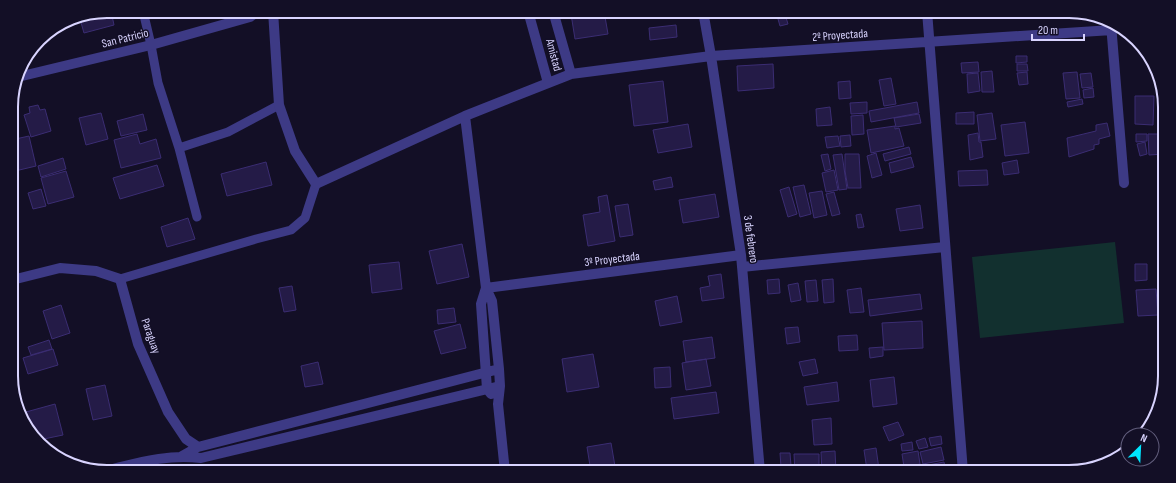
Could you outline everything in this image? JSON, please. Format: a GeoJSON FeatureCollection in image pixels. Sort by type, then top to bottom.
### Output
{"type":"FeatureCollection","features":[{"type":"Feature","properties":{"kind":"street","name":"San Patricio"},"geometry":{"type":"LineString","coordinates":[[24,76],[151,45],[246,18]]}},
{"type":"Feature","properties":{"kind":"street"},"geometry":{"type":"LineString","coordinates":[[273,18],[279,105],[295,151],[316,184]]}},
{"type":"Feature","properties":{"kind":"street","name":"Amistad"},"geometry":{"type":"LineString","coordinates":[[530,18],[548,83]]}},
{"type":"Feature","properties":{"kind":"street","name":"Amistad"},"geometry":{"type":"LineString","coordinates":[[555,18],[571,74]]}},
{"type":"Feature","properties":{"kind":"street","name":"3 de febrero"},"geometry":{"type":"LineString","coordinates":[[704,18],[741,255],[759,465]]}},
{"type":"Feature","properties":{"kind":"street"},"geometry":{"type":"LineString","coordinates":[[927,18],[962,465]]}},
{"type":"Feature","properties":{"kind":"street","name":"2º Proyectada"},"geometry":{"type":"LineString","coordinates":[[316,184],[465,116],[571,74],[711,56],[929,42],[1106,26]]}},
{"type":"Feature","properties":{"kind":"street"},"geometry":{"type":"LineString","coordinates":[[1111,29],[1124,183]]}},
{"type":"Feature","properties":{"kind":"street"},"geometry":{"type":"LineString","coordinates":[[465,116],[486,288],[492,301],[499,369],[500,386],[498,404],[504,465]]}},
{"type":"Feature","properties":{"kind":"street"},"geometry":{"type":"LineString","coordinates":[[742,267],[945,247]]}},
{"type":"Feature","properties":{"kind":"street","name":"3º Proyectada"},"geometry":{"type":"LineString","coordinates":[[486,288],[741,255]]}},
{"type":"Feature","properties":{"kind":"street"},"geometry":{"type":"LineString","coordinates":[[18,278],[60,268],[96,271],[120,279]]}},
{"type":"Feature","properties":{"kind":"street","name":"Paraguay"},"geometry":{"type":"LineString","coordinates":[[120,279],[138,344],[168,412],[186,439],[198,447]]}},
{"type":"Feature","properties":{"kind":"street"},"geometry":{"type":"LineString","coordinates":[[486,288],[481,304],[487,389],[498,404]]}},
{"type":"Feature","properties":{"kind":"street"},"geometry":{"type":"LineString","coordinates":[[182,456],[198,447],[499,369]]}},
{"type":"Feature","properties":{"kind":"street"},"geometry":{"type":"LineString","coordinates":[[130,465],[155,459],[182,456],[201,458],[500,386]]}},
{"type":"Feature","properties":{"kind":"lane"},"geometry":{"type":"LineString","coordinates":[[145,18],[158,83],[179,148],[197,217]]}},
{"type":"Feature","properties":{"kind":"lane"},"geometry":{"type":"LineString","coordinates":[[179,148],[228,132],[279,105]]}},
{"type":"Feature","properties":{"kind":"lane"},"geometry":{"type":"LineString","coordinates":[[120,279],[291,230],[305,218],[316,184]]}},
{"type":"Feature","properties":{"kind":"green space"},"geometry":{"type":"Polygon","coordinates":[[[1115,242],[1124,323],[980,338],[972,257],[1115,242]]]}},
{"type":"Feature","properties":{"kind":"building"},"geometry":{"type":"Polygon","coordinates":[[[102,18],[112,18],[114,25],[84,33],[81,22],[102,18]]]}},
{"type":"Feature","properties":{"kind":"building"},"geometry":{"type":"Polygon","coordinates":[[[572,18],[605,18],[608,34],[575,39],[572,18]]]}},
{"type":"Feature","properties":{"kind":"building"},"geometry":{"type":"Polygon","coordinates":[[[778,18],[786,18],[788,24],[780,26],[778,18]]]}},
{"type":"Feature","properties":{"kind":"building"},"geometry":{"type":"Polygon","coordinates":[[[676,25],[677,37],[650,40],[649,28],[676,25]]]}},
{"type":"Feature","properties":{"kind":"building"},"geometry":{"type":"Polygon","coordinates":[[[1016,56],[1027,56],[1027,62],[1016,63],[1016,56]]]}},
{"type":"Feature","properties":{"kind":"building"},"geometry":{"type":"Polygon","coordinates":[[[978,62],[979,72],[962,73],[961,63],[978,62]]]}},
{"type":"Feature","properties":{"kind":"building"},"geometry":{"type":"Polygon","coordinates":[[[773,64],[774,88],[738,91],[737,66],[773,64]]]}},
{"type":"Feature","properties":{"kind":"building"},"geometry":{"type":"Polygon","coordinates":[[[1017,64],[1027,64],[1028,71],[1017,71],[1017,64]]]}},
{"type":"Feature","properties":{"kind":"building"},"geometry":{"type":"Polygon","coordinates":[[[992,71],[994,92],[982,92],[981,72],[992,71]]]}},
{"type":"Feature","properties":{"kind":"building"},"geometry":{"type":"Polygon","coordinates":[[[1027,72],[1028,84],[1019,85],[1017,73],[1027,72]]]}},
{"type":"Feature","properties":{"kind":"building"},"geometry":{"type":"Polygon","coordinates":[[[1077,72],[1080,98],[1066,99],[1063,73],[1077,72]]]}},
{"type":"Feature","properties":{"kind":"building"},"geometry":{"type":"Polygon","coordinates":[[[978,73],[980,91],[968,93],[967,74],[978,73]]]}},
{"type":"Feature","properties":{"kind":"building"},"geometry":{"type":"Polygon","coordinates":[[[1091,73],[1093,87],[1082,88],[1080,74],[1091,73]]]}},
{"type":"Feature","properties":{"kind":"building"},"geometry":{"type":"Polygon","coordinates":[[[891,78],[896,104],[884,106],[879,80],[891,78]]]}},
{"type":"Feature","properties":{"kind":"building"},"geometry":{"type":"Polygon","coordinates":[[[663,81],[668,122],[634,126],[629,85],[663,81]]]}},
{"type":"Feature","properties":{"kind":"building"},"geometry":{"type":"Polygon","coordinates":[[[850,81],[851,98],[839,99],[838,82],[850,81]]]}},
{"type":"Feature","properties":{"kind":"building"},"geometry":{"type":"Polygon","coordinates":[[[1093,88],[1094,97],[1084,98],[1083,90],[1093,88]]]}},
{"type":"Feature","properties":{"kind":"building"},"geometry":{"type":"Polygon","coordinates":[[[1135,96],[1154,96],[1153,125],[1135,124],[1135,96]]]}},
{"type":"Feature","properties":{"kind":"building"},"geometry":{"type":"Polygon","coordinates":[[[1082,99],[1083,104],[1068,107],[1067,102],[1082,99]]]}},
{"type":"Feature","properties":{"kind":"building"},"geometry":{"type":"Polygon","coordinates":[[[867,102],[867,113],[851,114],[850,103],[867,102]]]}},
{"type":"Feature","properties":{"kind":"building"},"geometry":{"type":"Polygon","coordinates":[[[917,102],[919,113],[871,122],[869,111],[917,102]]]}},
{"type":"Feature","properties":{"kind":"building"},"geometry":{"type":"Polygon","coordinates":[[[38,105],[40,110],[45,109],[51,131],[31,137],[24,115],[30,113],[29,107],[38,105]]]}},
{"type":"Feature","properties":{"kind":"building"},"geometry":{"type":"Polygon","coordinates":[[[830,107],[832,125],[817,126],[816,109],[830,107]]]}},
{"type":"Feature","properties":{"kind":"building"},"geometry":{"type":"Polygon","coordinates":[[[974,112],[974,124],[956,124],[956,113],[974,112]]]}},
{"type":"Feature","properties":{"kind":"building"},"geometry":{"type":"Polygon","coordinates":[[[101,113],[108,139],[86,145],[79,118],[101,113]]]}},
{"type":"Feature","properties":{"kind":"building"},"geometry":{"type":"Polygon","coordinates":[[[992,113],[996,139],[980,141],[977,115],[992,113]]]}},
{"type":"Feature","properties":{"kind":"building"},"geometry":{"type":"Polygon","coordinates":[[[143,114],[147,130],[121,136],[117,121],[143,114]]]}},
{"type":"Feature","properties":{"kind":"building"},"geometry":{"type":"Polygon","coordinates":[[[919,114],[921,123],[896,127],[894,118],[919,114]]]}},
{"type":"Feature","properties":{"kind":"building"},"geometry":{"type":"Polygon","coordinates":[[[863,115],[864,134],[852,135],[851,116],[863,115]]]}},
{"type":"Feature","properties":{"kind":"building"},"geometry":{"type":"Polygon","coordinates":[[[1025,122],[1029,153],[1005,156],[1001,125],[1025,122]]]}},
{"type":"Feature","properties":{"kind":"building"},"geometry":{"type":"Polygon","coordinates":[[[1107,123],[1110,136],[1099,139],[1099,144],[1094,145],[1094,149],[1069,157],[1067,138],[1096,131],[1096,125],[1107,123]]]}},
{"type":"Feature","properties":{"kind":"building"},"geometry":{"type":"Polygon","coordinates":[[[688,124],[692,147],[658,153],[653,130],[688,124]]]}},
{"type":"Feature","properties":{"kind":"building"},"geometry":{"type":"Polygon","coordinates":[[[895,126],[895,129],[899,128],[904,146],[871,153],[867,130],[895,126]]]}},
{"type":"Feature","properties":{"kind":"building"},"geometry":{"type":"Polygon","coordinates":[[[978,133],[983,157],[970,160],[968,135],[978,133]]]}},
{"type":"Feature","properties":{"kind":"building"},"geometry":{"type":"Polygon","coordinates":[[[137,134],[140,144],[156,139],[161,158],[121,168],[114,140],[137,134]]]}},
{"type":"Feature","properties":{"kind":"building"},"geometry":{"type":"Polygon","coordinates":[[[1136,134],[1147,134],[1147,141],[1136,142],[1136,134]]]}},
{"type":"Feature","properties":{"kind":"building"},"geometry":{"type":"Polygon","coordinates":[[[1148,134],[1158,134],[1158,154],[1149,155],[1148,134]]]}},
{"type":"Feature","properties":{"kind":"building"},"geometry":{"type":"Polygon","coordinates":[[[850,135],[851,146],[841,147],[840,136],[850,135]]]}},
{"type":"Feature","properties":{"kind":"building"},"geometry":{"type":"Polygon","coordinates":[[[29,136],[36,166],[18,170],[18,138],[29,136]]]}},
{"type":"Feature","properties":{"kind":"building"},"geometry":{"type":"Polygon","coordinates":[[[838,136],[840,146],[827,148],[825,137],[838,136]]]}},
{"type":"Feature","properties":{"kind":"building"},"geometry":{"type":"Polygon","coordinates":[[[1145,142],[1147,154],[1140,156],[1137,144],[1145,142]]]}},
{"type":"Feature","properties":{"kind":"building"},"geometry":{"type":"Polygon","coordinates":[[[909,147],[911,154],[885,161],[883,154],[909,147]]]}},
{"type":"Feature","properties":{"kind":"building"},"geometry":{"type":"Polygon","coordinates":[[[876,153],[882,175],[872,178],[867,156],[876,153]]]}},
{"type":"Feature","properties":{"kind":"building"},"geometry":{"type":"Polygon","coordinates":[[[828,154],[831,169],[825,171],[821,155],[828,154]]]}},
{"type":"Feature","properties":{"kind":"building"},"geometry":{"type":"Polygon","coordinates":[[[842,154],[847,189],[839,190],[833,155],[842,154]]]}},
{"type":"Feature","properties":{"kind":"building"},"geometry":{"type":"Polygon","coordinates":[[[845,154],[859,154],[861,188],[848,188],[845,171],[845,154]]]}},
{"type":"Feature","properties":{"kind":"building"},"geometry":{"type":"Polygon","coordinates":[[[911,157],[914,167],[891,173],[889,163],[911,157]]]}},
{"type":"Feature","properties":{"kind":"building"},"geometry":{"type":"Polygon","coordinates":[[[63,158],[66,169],[41,177],[38,166],[63,158]]]}},
{"type":"Feature","properties":{"kind":"building"},"geometry":{"type":"Polygon","coordinates":[[[1017,160],[1019,173],[1004,175],[1002,163],[1017,160]]]}},
{"type":"Feature","properties":{"kind":"building"},"geometry":{"type":"Polygon","coordinates":[[[266,162],[272,185],[227,196],[221,174],[266,162]]]}},
{"type":"Feature","properties":{"kind":"building"},"geometry":{"type":"Polygon","coordinates":[[[157,165],[164,186],[120,199],[113,178],[157,165]]]}},
{"type":"Feature","properties":{"kind":"building"},"geometry":{"type":"Polygon","coordinates":[[[834,170],[838,190],[826,192],[822,173],[834,170]]]}},
{"type":"Feature","properties":{"kind":"building"},"geometry":{"type":"Polygon","coordinates":[[[987,170],[988,185],[959,186],[958,171],[987,170]]]}},
{"type":"Feature","properties":{"kind":"building"},"geometry":{"type":"Polygon","coordinates":[[[66,171],[74,197],[48,204],[41,178],[66,171]]]}},
{"type":"Feature","properties":{"kind":"building"},"geometry":{"type":"Polygon","coordinates":[[[671,177],[673,187],[655,190],[653,181],[671,177]]]}},
{"type":"Feature","properties":{"kind":"building"},"geometry":{"type":"Polygon","coordinates":[[[804,185],[811,214],[800,217],[793,187],[804,185]]]}},
{"type":"Feature","properties":{"kind":"building"},"geometry":{"type":"Polygon","coordinates":[[[789,187],[797,214],[788,217],[780,190],[789,187]]]}},
{"type":"Feature","properties":{"kind":"building"},"geometry":{"type":"Polygon","coordinates":[[[41,189],[46,206],[33,209],[28,193],[41,189]]]}},
{"type":"Feature","properties":{"kind":"building"},"geometry":{"type":"Polygon","coordinates":[[[822,191],[827,215],[814,218],[809,193],[822,191]]]}},
{"type":"Feature","properties":{"kind":"building"},"geometry":{"type":"Polygon","coordinates":[[[834,192],[840,214],[832,216],[826,194],[834,192]]]}},
{"type":"Feature","properties":{"kind":"building"},"geometry":{"type":"Polygon","coordinates":[[[715,194],[719,217],[683,223],[679,200],[715,194]]]}},
{"type":"Feature","properties":{"kind":"building"},"geometry":{"type":"Polygon","coordinates":[[[607,195],[615,241],[588,246],[583,215],[600,212],[598,197],[607,195]]]}},
{"type":"Feature","properties":{"kind":"building"},"geometry":{"type":"Polygon","coordinates":[[[628,204],[633,235],[620,237],[615,206],[628,204]]]}},
{"type":"Feature","properties":{"kind":"building"},"geometry":{"type":"Polygon","coordinates":[[[920,205],[923,228],[900,231],[896,209],[920,205]]]}},
{"type":"Feature","properties":{"kind":"building"},"geometry":{"type":"Polygon","coordinates":[[[861,214],[864,227],[858,228],[856,215],[861,214]]]}},
{"type":"Feature","properties":{"kind":"building"},"geometry":{"type":"Polygon","coordinates":[[[188,218],[195,239],[167,247],[161,227],[188,218]]]}},
{"type":"Feature","properties":{"kind":"building"},"geometry":{"type":"Polygon","coordinates":[[[462,244],[469,277],[437,284],[429,251],[462,244]]]}},
{"type":"Feature","properties":{"kind":"building"},"geometry":{"type":"Polygon","coordinates":[[[399,262],[402,289],[372,293],[369,265],[399,262]]]}},
{"type":"Feature","properties":{"kind":"building"},"geometry":{"type":"Polygon","coordinates":[[[1135,264],[1147,264],[1147,280],[1135,281],[1135,264]]]}},
{"type":"Feature","properties":{"kind":"building"},"geometry":{"type":"Polygon","coordinates":[[[721,274],[724,298],[702,301],[700,288],[710,286],[708,276],[721,274]]]}},
{"type":"Feature","properties":{"kind":"building"},"geometry":{"type":"Polygon","coordinates":[[[779,279],[780,293],[768,294],[767,280],[779,279]]]}},
{"type":"Feature","properties":{"kind":"building"},"geometry":{"type":"Polygon","coordinates":[[[833,279],[834,302],[824,303],[822,280],[833,279]]]}},
{"type":"Feature","properties":{"kind":"building"},"geometry":{"type":"Polygon","coordinates":[[[816,280],[818,301],[807,302],[805,281],[816,280]]]}},
{"type":"Feature","properties":{"kind":"building"},"geometry":{"type":"Polygon","coordinates":[[[798,283],[801,300],[791,302],[788,285],[798,283]]]}},
{"type":"Feature","properties":{"kind":"building"},"geometry":{"type":"Polygon","coordinates":[[[292,286],[296,310],[284,312],[279,288],[292,286]]]}},
{"type":"Feature","properties":{"kind":"building"},"geometry":{"type":"Polygon","coordinates":[[[861,288],[864,312],[850,313],[847,290],[861,288]]]}},
{"type":"Feature","properties":{"kind":"building"},"geometry":{"type":"Polygon","coordinates":[[[1156,289],[1158,315],[1138,316],[1136,290],[1156,289]]]}},
{"type":"Feature","properties":{"kind":"building"},"geometry":{"type":"Polygon","coordinates":[[[920,294],[922,309],[870,316],[868,300],[920,294]]]}},
{"type":"Feature","properties":{"kind":"building"},"geometry":{"type":"Polygon","coordinates":[[[677,296],[682,322],[660,326],[655,301],[677,296]]]}},
{"type":"Feature","properties":{"kind":"building"},"geometry":{"type":"Polygon","coordinates":[[[61,305],[70,333],[52,339],[43,311],[61,305]]]}},
{"type":"Feature","properties":{"kind":"building"},"geometry":{"type":"Polygon","coordinates":[[[454,308],[456,322],[438,324],[437,310],[454,308]]]}},
{"type":"Feature","properties":{"kind":"building"},"geometry":{"type":"Polygon","coordinates":[[[922,321],[923,348],[884,350],[882,323],[922,321]]]}},
{"type":"Feature","properties":{"kind":"building"},"geometry":{"type":"Polygon","coordinates":[[[460,324],[466,348],[441,354],[434,331],[460,324]]]}},
{"type":"Feature","properties":{"kind":"building"},"geometry":{"type":"Polygon","coordinates":[[[798,327],[800,342],[787,344],[785,328],[798,327]]]}},
{"type":"Feature","properties":{"kind":"building"},"geometry":{"type":"Polygon","coordinates":[[[857,335],[858,350],[839,351],[838,336],[857,335]]]}},
{"type":"Feature","properties":{"kind":"building"},"geometry":{"type":"Polygon","coordinates":[[[712,337],[715,358],[686,362],[683,341],[712,337]]]}},
{"type":"Feature","properties":{"kind":"building"},"geometry":{"type":"Polygon","coordinates":[[[49,340],[52,349],[31,355],[28,347],[49,340]]]}},
{"type":"Feature","properties":{"kind":"building"},"geometry":{"type":"Polygon","coordinates":[[[883,347],[883,356],[870,358],[869,348],[883,347]]]}},
{"type":"Feature","properties":{"kind":"building"},"geometry":{"type":"Polygon","coordinates":[[[53,349],[58,365],[28,374],[23,358],[53,349]]]}},
{"type":"Feature","properties":{"kind":"building"},"geometry":{"type":"Polygon","coordinates":[[[593,354],[599,387],[567,392],[562,359],[593,354]]]}},
{"type":"Feature","properties":{"kind":"building"},"geometry":{"type":"Polygon","coordinates":[[[706,359],[711,386],[686,390],[682,363],[706,359]]]}},
{"type":"Feature","properties":{"kind":"building"},"geometry":{"type":"Polygon","coordinates":[[[815,359],[818,373],[803,376],[799,362],[815,359]]]}},
{"type":"Feature","properties":{"kind":"building"},"geometry":{"type":"Polygon","coordinates":[[[318,362],[323,384],[305,387],[301,366],[318,362]]]}},
{"type":"Feature","properties":{"kind":"building"},"geometry":{"type":"Polygon","coordinates":[[[670,367],[671,387],[655,388],[654,368],[670,367]]]}},
{"type":"Feature","properties":{"kind":"building"},"geometry":{"type":"Polygon","coordinates":[[[894,377],[897,404],[873,407],[870,380],[894,377]]]}},
{"type":"Feature","properties":{"kind":"building"},"geometry":{"type":"Polygon","coordinates":[[[837,382],[839,401],[807,405],[804,387],[837,382]]]}},
{"type":"Feature","properties":{"kind":"building"},"geometry":{"type":"Polygon","coordinates":[[[105,385],[112,416],[93,420],[86,389],[105,385]]]}},
{"type":"Feature","properties":{"kind":"building"},"geometry":{"type":"Polygon","coordinates":[[[716,392],[719,413],[674,419],[671,398],[716,392]]]}},
{"type":"Feature","properties":{"kind":"building"},"geometry":{"type":"Polygon","coordinates":[[[55,404],[63,435],[44,439],[33,425],[26,412],[55,404]]]}},
{"type":"Feature","properties":{"kind":"building"},"geometry":{"type":"Polygon","coordinates":[[[831,418],[832,444],[814,445],[812,420],[831,418]]]}},
{"type":"Feature","properties":{"kind":"building"},"geometry":{"type":"Polygon","coordinates":[[[898,422],[904,435],[889,441],[883,427],[898,422]]]}},
{"type":"Feature","properties":{"kind":"building"},"geometry":{"type":"Polygon","coordinates":[[[941,436],[942,444],[931,446],[929,438],[941,436]]]}},
{"type":"Feature","properties":{"kind":"building"},"geometry":{"type":"Polygon","coordinates":[[[925,438],[928,447],[919,449],[916,441],[925,438]]]}},
{"type":"Feature","properties":{"kind":"building"},"geometry":{"type":"Polygon","coordinates":[[[912,442],[913,450],[902,451],[901,444],[912,442]]]}},
{"type":"Feature","properties":{"kind":"building"},"geometry":{"type":"Polygon","coordinates":[[[611,443],[615,465],[590,465],[587,447],[611,443]]]}},
{"type":"Feature","properties":{"kind":"building"},"geometry":{"type":"Polygon","coordinates":[[[941,447],[944,460],[923,464],[920,452],[941,447]]]}},
{"type":"Feature","properties":{"kind":"building"},"geometry":{"type":"Polygon","coordinates":[[[876,448],[878,465],[866,465],[864,450],[876,448]]]}},
{"type":"Feature","properties":{"kind":"building"},"geometry":{"type":"Polygon","coordinates":[[[835,451],[836,465],[822,465],[821,452],[835,451]]]}},
{"type":"Feature","properties":{"kind":"building"},"geometry":{"type":"Polygon","coordinates":[[[918,451],[920,464],[904,465],[902,454],[918,451]]]}},
{"type":"Feature","properties":{"kind":"building"},"geometry":{"type":"Polygon","coordinates":[[[780,453],[790,453],[791,465],[781,465],[780,453]]]}},
{"type":"Feature","properties":{"kind":"building"},"geometry":{"type":"Polygon","coordinates":[[[794,454],[819,454],[819,465],[795,465],[794,454]]]}},
{"type":"Feature","properties":{"kind":"building"},"geometry":{"type":"Polygon","coordinates":[[[944,462],[945,465],[928,465],[944,462]]]}}]}
